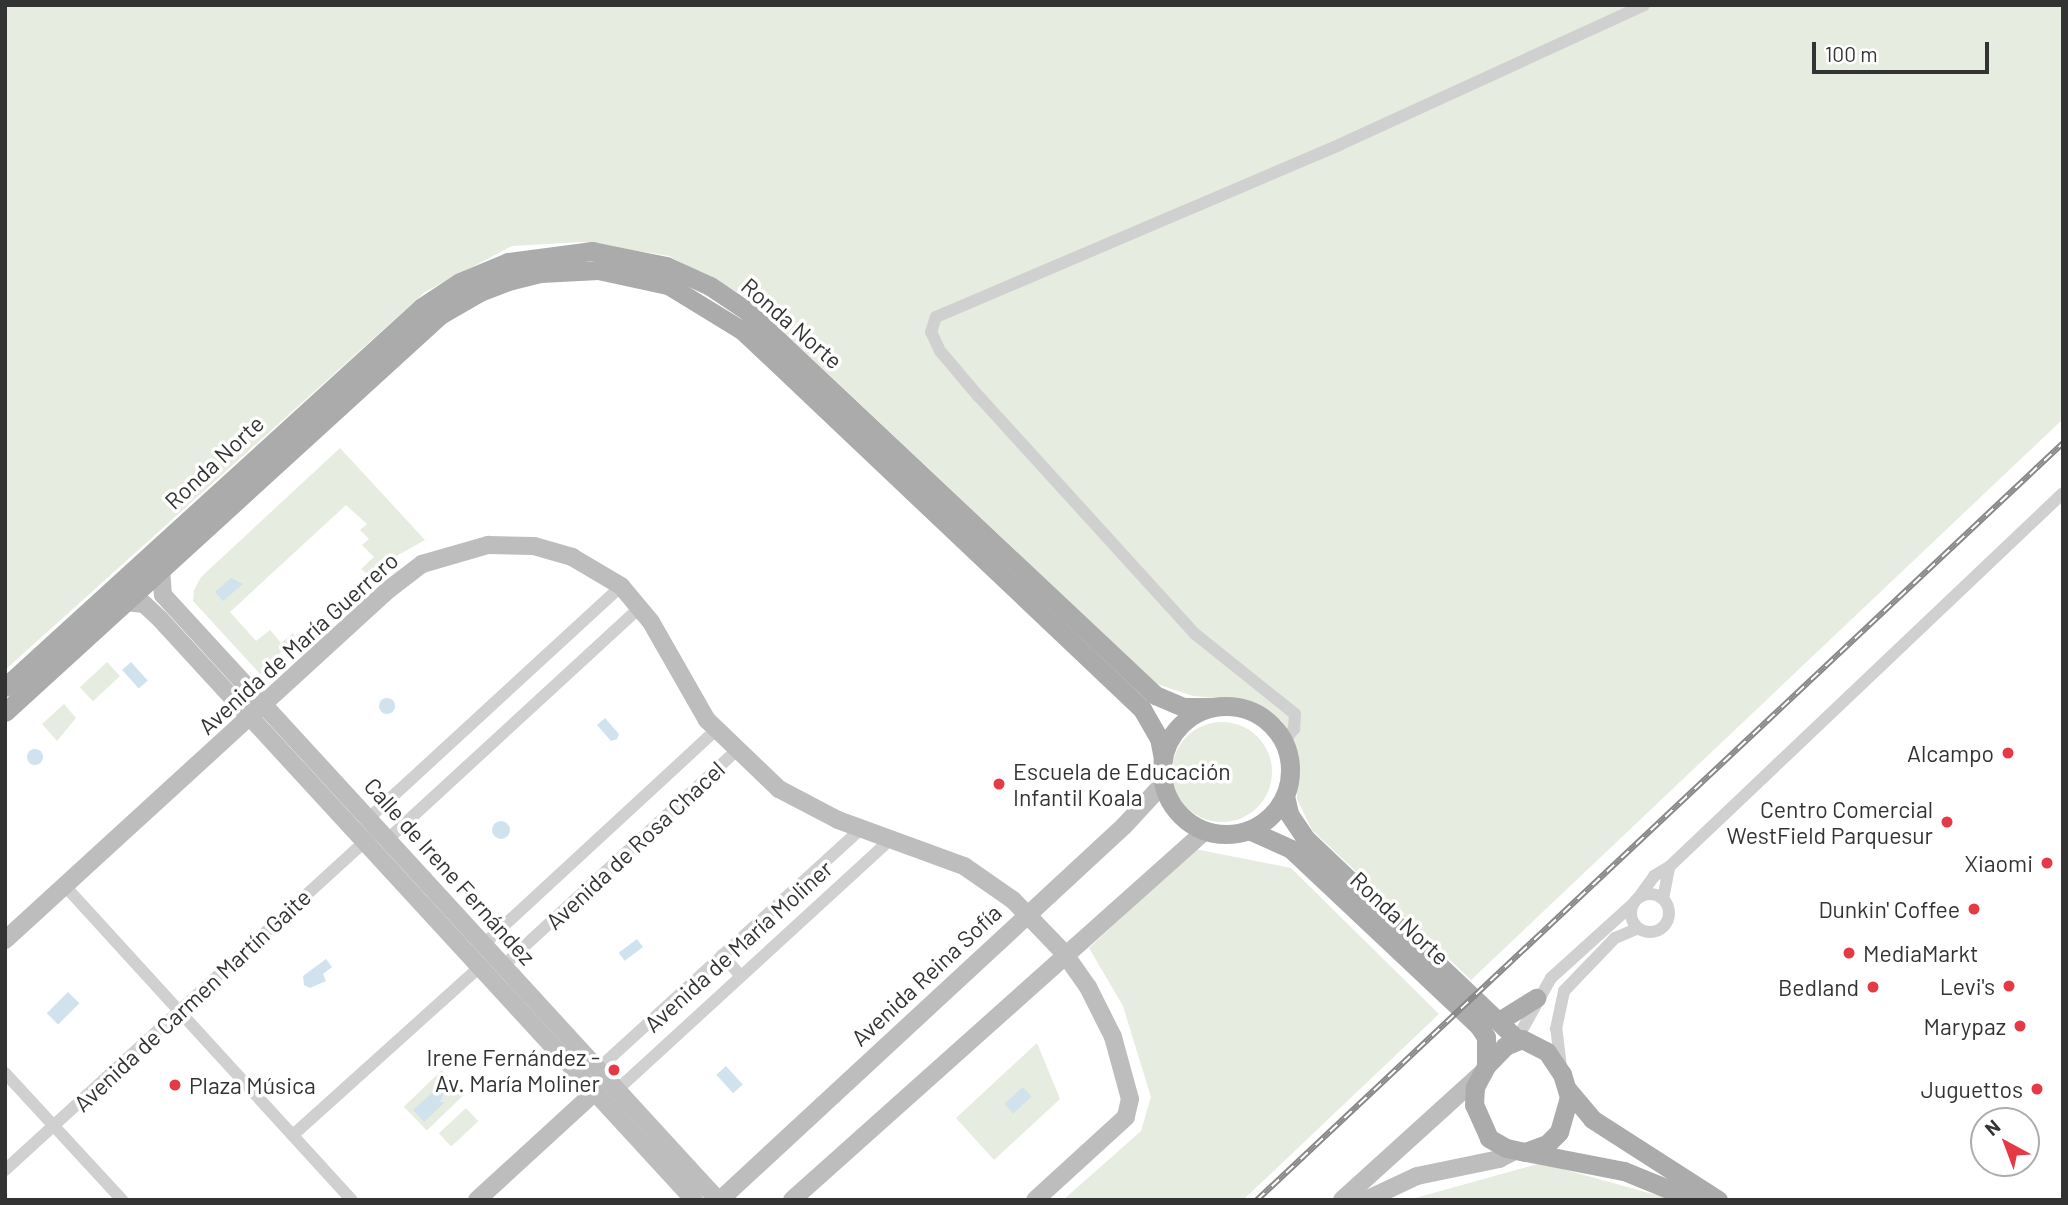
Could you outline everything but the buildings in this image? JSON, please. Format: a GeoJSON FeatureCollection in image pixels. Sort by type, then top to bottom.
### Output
{"type":"FeatureCollection","features":[{"type":"Feature","properties":{"kind":"main road","name":"Ronda Norte"},"geometry":{"type":"LineString","coordinates":[[5,687],[422,307],[460,282],[508,262],[592,251],[666,266],[710,286],[747,311],[1155,695],[1183,707],[1213,707],[1254,712],[1284,741],[1290,768],[1285,796],[1289,814],[1306,839],[1517,1039]]}},
{"type":"Feature","properties":{"kind":"main road","name":"Ronda Norte"},"geometry":{"type":"LineString","coordinates":[[5,712],[402,346],[460,303],[494,286],[541,273],[570,270],[628,274],[695,298],[743,331],[1142,709],[1159,738],[1163,759],[1163,784],[1178,813],[1205,831],[1235,833],[1249,830],[1292,849],[1478,1025],[1486,1037],[1483,1070]]}},
{"type":"Feature","properties":{"kind":"main road","name":"Ronda Norte"},"geometry":{"type":"LineString","coordinates":[[1163,759],[1180,725],[1213,707]]}},
{"type":"Feature","properties":{"kind":"main road"},"geometry":{"type":"LineString","coordinates":[[1249,830],[1276,810],[1285,796]]}},
{"type":"Feature","properties":{"kind":"main road"},"geometry":{"type":"LineString","coordinates":[[1499,1021],[1536,998]]}},
{"type":"Feature","properties":{"kind":"main road"},"geometry":{"type":"LineString","coordinates":[[1695,1200],[1624,1171],[1520,1151],[1493,1141],[1480,1126],[1474,1099],[1483,1070],[1517,1039],[1541,1046],[1597,1122],[1718,1200]]}},
{"type":"Feature","properties":{"kind":"main road"},"geometry":{"type":"LineString","coordinates":[[1520,1151],[1547,1144],[1559,1132],[1568,1110],[1565,1082]]}},
{"type":"Feature","properties":{"kind":"street"},"geometry":{"type":"LineString","coordinates":[[1284,741],[1294,729],[1295,714],[1195,634],[979,397],[940,351],[931,332],[936,317],[1341,144],[1644,5]]}},
{"type":"Feature","properties":{"kind":"street"},"geometry":{"type":"LineString","coordinates":[[1517,1039],[1536,998],[1568,960],[1636,901],[1654,876],[1669,867],[2063,493]]}},
{"type":"Feature","properties":{"kind":"street","name":"Avenida de María Guerrero"},"geometry":{"type":"LineString","coordinates":[[5,940],[388,590],[422,564],[458,551],[488,545],[534,546],[572,557],[621,586],[640,607],[691,696],[716,730],[736,752],[779,789],[862,828],[893,837],[964,866],[1028,914],[1064,953],[1088,987],[1113,1037],[1130,1099],[1126,1117],[1035,1200]]}},
{"type":"Feature","properties":{"kind":"street","name":"Calle de Irene Fernández"},"geometry":{"type":"LineString","coordinates":[[161,568],[163,595],[265,704],[375,832],[481,966],[694,1200]]}},
{"type":"Feature","properties":{"kind":"street","name":"Avenida de Carmen Martín Gaite"},"geometry":{"type":"LineString","coordinates":[[5,1170],[375,832],[621,586]]}},
{"type":"Feature","properties":{"kind":"street","name":"Calle de Irene Fernández"},"geometry":{"type":"LineString","coordinates":[[125,602],[144,604],[251,717],[375,832],[484,944],[719,1200]]}},
{"type":"Feature","properties":{"kind":"street","name":"Avenida de Carmen Martín Gaite"},"geometry":{"type":"LineString","coordinates":[[375,832],[640,607]]}},
{"type":"Feature","properties":{"kind":"street","name":"Avenida de Rosa Chacel"},"geometry":{"type":"LineString","coordinates":[[484,944],[716,730]]}},
{"type":"Feature","properties":{"kind":"street","name":"Avenida de Rosa Chacel"},"geometry":{"type":"LineString","coordinates":[[503,966],[736,752]]}},
{"type":"Feature","properties":{"kind":"street","name":"Avenida Reina Sofía"},"geometry":{"type":"LineString","coordinates":[[719,1200],[1028,914],[1163,784]]}},
{"type":"Feature","properties":{"kind":"street","name":"Avenida de María Moliner"},"geometry":{"type":"LineString","coordinates":[[598,1069],[862,828]]}},
{"type":"Feature","properties":{"kind":"street"},"geometry":{"type":"LineString","coordinates":[[792,1200],[1064,953],[1205,831]]}},
{"type":"Feature","properties":{"kind":"street","name":"Avenida de María Moliner"},"geometry":{"type":"LineString","coordinates":[[617,1090],[893,837]]}},
{"type":"Feature","properties":{"kind":"street"},"geometry":{"type":"LineString","coordinates":[[1565,1082],[1556,1029],[1564,991],[1615,938],[1638,928],[1655,932],[1665,924],[1669,913],[1663,899],[1669,867]]}},
{"type":"Feature","properties":{"kind":"street"},"geometry":{"type":"LineString","coordinates":[[65,886],[352,1200]]}},
{"type":"Feature","properties":{"kind":"street"},"geometry":{"type":"LineString","coordinates":[[1636,901],[1653,895],[1663,899]]}},
{"type":"Feature","properties":{"kind":"street"},"geometry":{"type":"LineString","coordinates":[[1636,901],[1632,918],[1638,928]]}},
{"type":"Feature","properties":{"kind":"street"},"geometry":{"type":"LineString","coordinates":[[722,955],[741,976]]}},
{"type":"Feature","properties":{"kind":"street"},"geometry":{"type":"LineString","coordinates":[[293,1135],[481,966]]}},
{"type":"Feature","properties":{"kind":"street"},"geometry":{"type":"LineString","coordinates":[[1342,1200],[1483,1070]]}},
{"type":"Feature","properties":{"kind":"street"},"geometry":{"type":"LineString","coordinates":[[5,1073],[122,1200]]}},
{"type":"Feature","properties":{"kind":"street"},"geometry":{"type":"LineString","coordinates":[[477,1200],[595,1092]]}},
{"type":"Feature","properties":{"kind":"street"},"geometry":{"type":"LineString","coordinates":[[1366,1200],[1418,1176],[1499,1159],[1520,1151]]}},
{"type":"Feature","properties":{"kind":"shaded area"},"geometry":{"type":"Polygon","coordinates":[[[5,5],[2063,5],[2063,419],[1471,980],[1312,830],[1297,799],[1297,758],[1282,721],[1249,701],[1193,696],[1157,684],[748,298],[669,256],[583,242],[512,246],[425,292],[5,670],[5,5]]]}},
{"type":"Feature","properties":{"kind":"shaded area"},"geometry":{"type":"Polygon","coordinates":[[[340,448],[425,540],[366,573],[361,569],[374,557],[362,545],[369,539],[360,530],[367,524],[346,505],[230,612],[256,641],[270,630],[281,643],[293,633],[295,636],[261,675],[193,601],[194,590],[201,577],[340,448]]]}},
{"type":"Feature","properties":{"kind":"shaded area"},"geometry":{"type":"Polygon","coordinates":[[[107,662],[120,676],[93,701],[80,687],[107,662]]]}},
{"type":"Feature","properties":{"kind":"shaded area"},"geometry":{"type":"Polygon","coordinates":[[[64,704],[76,718],[57,741],[42,724],[64,704]]]}},
{"type":"Feature","properties":{"kind":"shaded area"},"geometry":{"type":"Polygon","coordinates":[[[1222,722],[1241,726],[1257,737],[1268,753],[1272,772],[1268,791],[1257,807],[1241,818],[1222,822],[1203,818],[1187,807],[1176,791],[1172,772],[1176,753],[1187,737],[1203,726],[1222,722]]]}},
{"type":"Feature","properties":{"kind":"shaded area"},"geometry":{"type":"Polygon","coordinates":[[[1195,849],[1291,868],[1439,1014],[1243,1200],[1063,1200],[1141,1131],[1151,1097],[1123,1006],[1089,948],[1195,849]]]}},
{"type":"Feature","properties":{"kind":"shaded area"},"geometry":{"type":"Polygon","coordinates":[[[1037,1043],[1060,1099],[994,1160],[956,1118],[1037,1043]]]}},
{"type":"Feature","properties":{"kind":"shaded area"},"geometry":{"type":"Polygon","coordinates":[[[442,1070],[465,1094],[427,1131],[404,1107],[442,1070]]]}},
{"type":"Feature","properties":{"kind":"shaded area"},"geometry":{"type":"Polygon","coordinates":[[[466,1108],[478,1121],[451,1146],[439,1133],[466,1108]]]}},
{"type":"Feature","properties":{"kind":"shaded area"},"geometry":{"type":"Polygon","coordinates":[[[1541,1163],[1674,1200],[1408,1200],[1541,1163]]]}},
{"type":"Feature","properties":{"kind":"water"},"geometry":{"type":"Polygon","coordinates":[[[231,578],[243,584],[223,601],[215,592],[231,578]]]}},
{"type":"Feature","properties":{"kind":"water"},"geometry":{"type":"Polygon","coordinates":[[[131,662],[148,681],[139,689],[122,670],[131,662]]]}},
{"type":"Feature","properties":{"kind":"water"},"geometry":{"type":"Polygon","coordinates":[[[384,698],[390,698],[395,706],[393,712],[384,714],[379,709],[379,703],[384,698]]]}},
{"type":"Feature","properties":{"kind":"water"},"geometry":{"type":"Polygon","coordinates":[[[605,718],[619,734],[617,739],[611,741],[597,725],[605,718]]]}},
{"type":"Feature","properties":{"kind":"water"},"geometry":{"type":"Polygon","coordinates":[[[35,749],[41,751],[41,763],[35,765],[29,763],[27,757],[29,751],[35,749]]]}},
{"type":"Feature","properties":{"kind":"water"},"geometry":{"type":"Polygon","coordinates":[[[497,821],[505,821],[510,830],[508,837],[497,839],[492,834],[492,826],[497,821]]]}},
{"type":"Feature","properties":{"kind":"water"},"geometry":{"type":"Polygon","coordinates":[[[637,939],[643,947],[625,961],[619,953],[637,939]]]}},
{"type":"Feature","properties":{"kind":"water"},"geometry":{"type":"Polygon","coordinates":[[[326,959],[332,967],[323,974],[326,981],[310,988],[304,985],[303,976],[326,959]]]}},
{"type":"Feature","properties":{"kind":"water"},"geometry":{"type":"Polygon","coordinates":[[[68,992],[79,1003],[58,1025],[47,1013],[68,992]]]}},
{"type":"Feature","properties":{"kind":"water"},"geometry":{"type":"Polygon","coordinates":[[[726,1066],[743,1085],[733,1093],[716,1075],[726,1066]]]}},
{"type":"Feature","properties":{"kind":"water"},"geometry":{"type":"Polygon","coordinates":[[[1023,1087],[1032,1097],[1013,1113],[1004,1104],[1023,1087]]]}},
{"type":"Feature","properties":{"kind":"water"},"geometry":{"type":"Polygon","coordinates":[[[437,1089],[444,1092],[440,1102],[445,1102],[424,1122],[413,1110],[432,1093],[436,1097],[437,1089]]]}},
{"type":"Feature","properties":{"kind":"railway"},"geometry":{"type":"LineString","coordinates":[[1257,1200],[2063,443]]}},
{"type":"Feature","properties":{"kind":"place","name":"Alcampo"},"geometry":{"type":"Point","coordinates":[2008,753]}},
{"type":"Feature","properties":{"kind":"place","name":"Escuela de Educación Infantil Koala"},"geometry":{"type":"Point","coordinates":[999,784]}},
{"type":"Feature","properties":{"kind":"place","name":"Centro Comercial WestField Parquesur"},"geometry":{"type":"Point","coordinates":[1947,822]}},
{"type":"Feature","properties":{"kind":"place","name":"Xiaomi"},"geometry":{"type":"Point","coordinates":[2047,863]}},
{"type":"Feature","properties":{"kind":"place","name":"Dunkin' Coffee"},"geometry":{"type":"Point","coordinates":[1974,909]}},
{"type":"Feature","properties":{"kind":"place","name":"MediaMarkt"},"geometry":{"type":"Point","coordinates":[1849,953]}},
{"type":"Feature","properties":{"kind":"place","name":"Levi's"},"geometry":{"type":"Point","coordinates":[2009,986]}},
{"type":"Feature","properties":{"kind":"place","name":"Bedland"},"geometry":{"type":"Point","coordinates":[1873,987]}},
{"type":"Feature","properties":{"kind":"place","name":"Marypaz"},"geometry":{"type":"Point","coordinates":[2020,1026]}},
{"type":"Feature","properties":{"kind":"place","name":"Irene Fernández - Av. María Moliner"},"geometry":{"type":"Point","coordinates":[614,1070]}},
{"type":"Feature","properties":{"kind":"place","name":"Plaza Música"},"geometry":{"type":"Point","coordinates":[175,1085]}},
{"type":"Feature","properties":{"kind":"place","name":"Juguettos"},"geometry":{"type":"Point","coordinates":[2037,1089]}}]}
